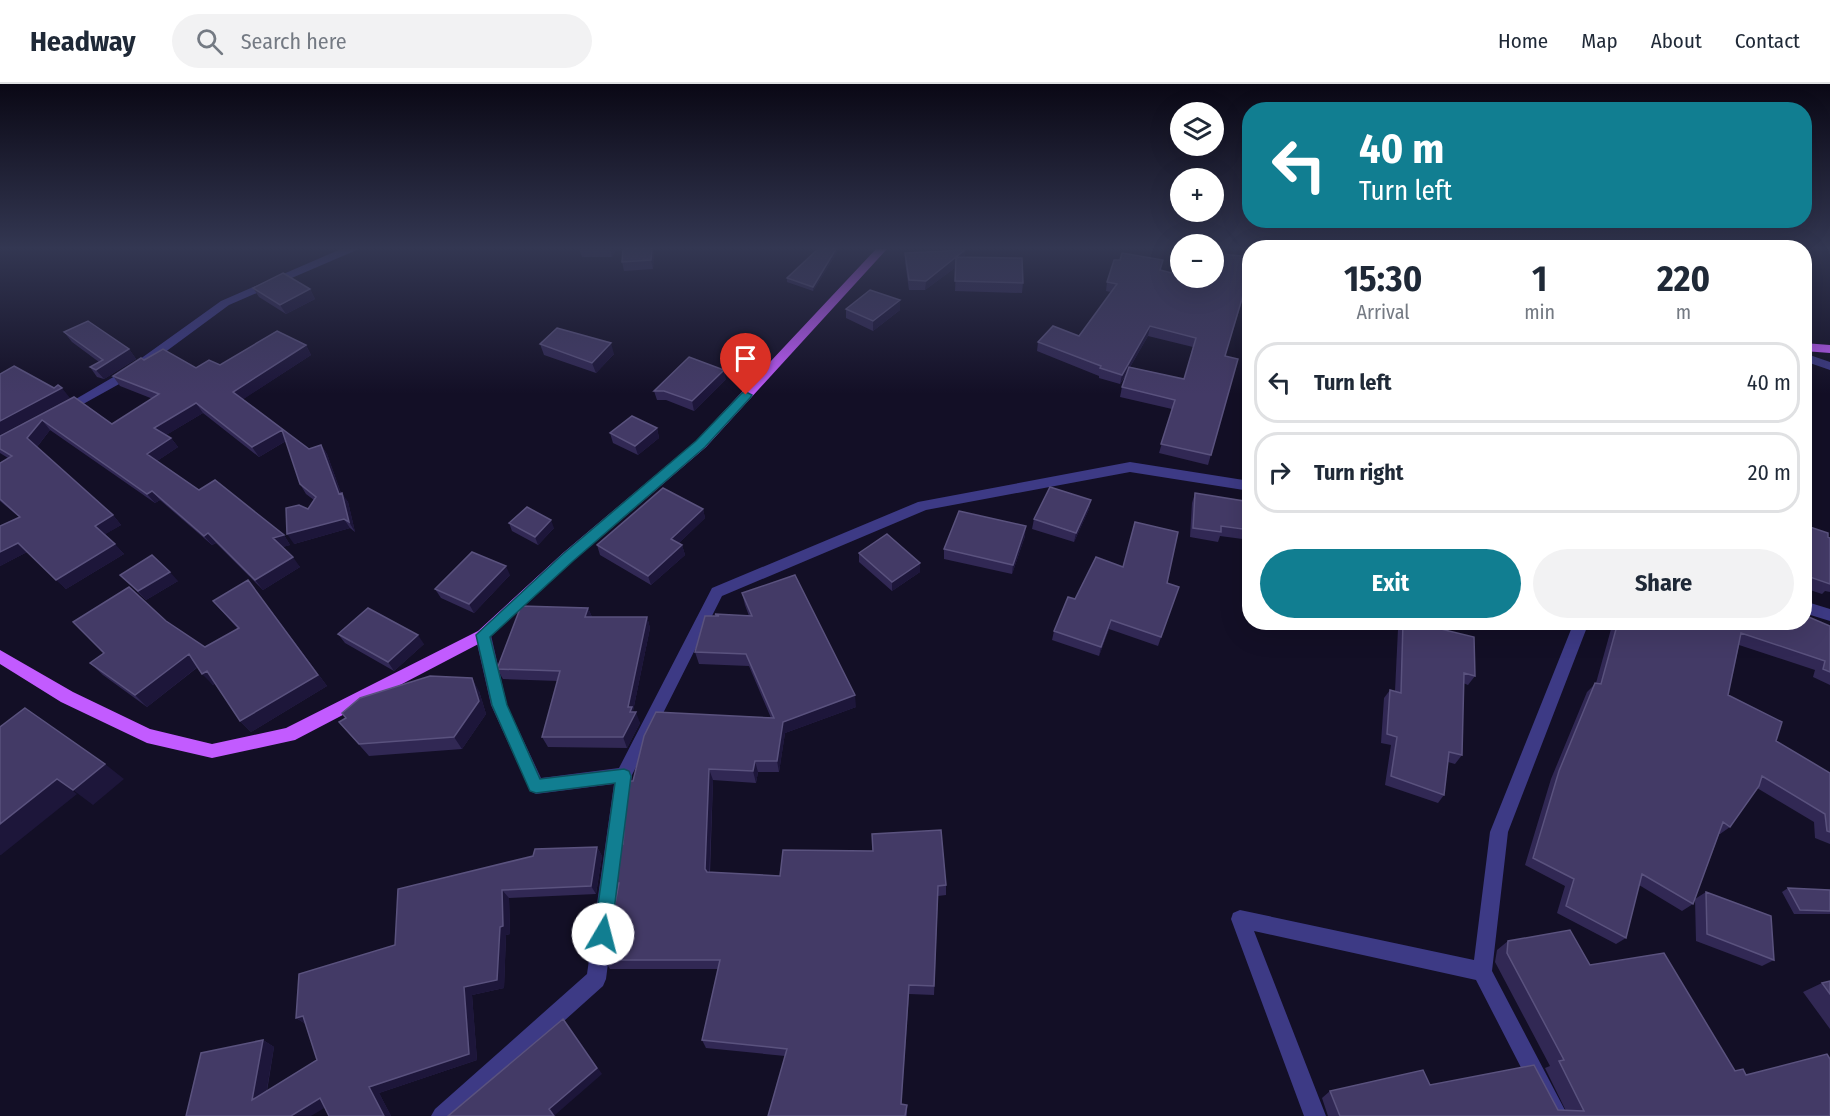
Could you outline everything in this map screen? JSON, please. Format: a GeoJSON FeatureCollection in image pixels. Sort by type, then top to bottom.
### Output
{"type":"FeatureCollection","features":[{"type":"Feature","properties":{"kind":"main road"},"geometry":{"type":"LineString","coordinates":[[0,656],[67,697],[147,736],[212,751],[289,735],[483,635],[568,557],[701,444],[837,297]]}},
{"type":"Feature","properties":{"kind":"main road"},"geometry":{"type":"LineString","coordinates":[[1812,348],[1830,349]]}},
{"type":"Feature","properties":{"kind":"street"},"geometry":{"type":"LineString","coordinates":[[53,415],[126,375],[225,303],[238,297]]}},
{"type":"Feature","properties":{"kind":"street"},"geometry":{"type":"LineString","coordinates":[[1812,360],[1830,366]]}},
{"type":"Feature","properties":{"kind":"street"},"geometry":{"type":"LineString","coordinates":[[442,1116],[596,979],[624,776],[717,592],[923,506],[1130,467],[1242,485]]}},
{"type":"Feature","properties":{"kind":"street"},"geometry":{"type":"LineString","coordinates":[[1812,609],[1830,615]]}},
{"type":"Feature","properties":{"kind":"street"},"geometry":{"type":"LineString","coordinates":[[1557,1116],[1482,972],[1499,832],[1579,630]]}},
{"type":"Feature","properties":{"kind":"street"},"geometry":{"type":"LineString","coordinates":[[483,635],[499,705],[536,786],[624,776]]}},
{"type":"Feature","properties":{"kind":"street"},"geometry":{"type":"LineString","coordinates":[[1315,1116],[1240,919],[1482,972]]}},
{"type":"Feature","properties":{"kind":"building"},"geometry":{"type":"Polygon","coordinates":[[[268,297],[295,297],[280,305],[268,297]]]}},
{"type":"Feature","properties":{"kind":"building"},"geometry":{"type":"Polygon","coordinates":[[[861,297],[891,297],[900,300],[873,321],[846,309],[861,297]]]}},
{"type":"Feature","properties":{"kind":"building"},"geometry":{"type":"Polygon","coordinates":[[[1107,297],[1242,297],[1225,356],[1238,359],[1211,455],[1161,444],[1175,400],[1122,387],[1129,367],[1184,379],[1196,338],[1150,326],[1122,375],[1038,342],[1053,326],[1079,336],[1107,297]]]}},
{"type":"Feature","properties":{"kind":"building"},"geometry":{"type":"Polygon","coordinates":[[[88,321],[129,349],[96,370],[90,367],[103,360],[64,332],[88,321]]]}},
{"type":"Feature","properties":{"kind":"building"},"geometry":{"type":"Polygon","coordinates":[[[557,328],[611,343],[592,363],[540,344],[557,328]]]}},
{"type":"Feature","properties":{"kind":"building"},"geometry":{"type":"Polygon","coordinates":[[[277,331],[306,345],[233,392],[309,449],[321,445],[339,494],[342,493],[349,522],[344,519],[287,534],[286,508],[299,505],[308,509],[316,497],[300,484],[282,430],[252,447],[196,403],[154,428],[171,438],[147,454],[199,490],[215,480],[284,535],[273,538],[293,557],[255,580],[208,533],[204,536],[152,491],[147,494],[42,420],[27,438],[113,515],[95,526],[115,544],[56,580],[18,543],[0,552],[0,526],[20,517],[0,499],[0,463],[12,456],[0,449],[0,436],[74,397],[112,424],[159,394],[113,376],[141,358],[144,360],[163,349],[196,368],[209,360],[220,365],[277,331]]]}},
{"type":"Feature","properties":{"kind":"building"},"geometry":{"type":"Polygon","coordinates":[[[689,357],[724,370],[692,401],[664,391],[654,391],[689,357]]]}},
{"type":"Feature","properties":{"kind":"building"},"geometry":{"type":"Polygon","coordinates":[[[14,366],[54,388],[58,385],[62,388],[0,421],[0,374],[14,366]]]}},
{"type":"Feature","properties":{"kind":"building"},"geometry":{"type":"Polygon","coordinates":[[[632,416],[657,428],[635,446],[610,433],[632,416]]]}},
{"type":"Feature","properties":{"kind":"building"},"geometry":{"type":"Polygon","coordinates":[[[1050,487],[1091,500],[1076,533],[1034,519],[1050,487]]]}},
{"type":"Feature","properties":{"kind":"building"},"geometry":{"type":"Polygon","coordinates":[[[663,488],[703,509],[671,539],[682,545],[648,576],[597,545],[663,488]]]}},
{"type":"Feature","properties":{"kind":"building"},"geometry":{"type":"Polygon","coordinates":[[[1195,493],[1242,501],[1242,529],[1221,526],[1221,532],[1193,528],[1195,493]]]}},
{"type":"Feature","properties":{"kind":"building"},"geometry":{"type":"Polygon","coordinates":[[[527,507],[551,520],[535,537],[509,523],[527,507]]]}},
{"type":"Feature","properties":{"kind":"building"},"geometry":{"type":"Polygon","coordinates":[[[959,511],[1026,526],[1013,565],[944,549],[959,511]]]}},
{"type":"Feature","properties":{"kind":"building"},"geometry":{"type":"Polygon","coordinates":[[[1135,522],[1178,532],[1167,583],[1179,587],[1161,637],[1111,620],[1101,647],[1054,631],[1068,597],[1075,599],[1096,557],[1123,567],[1135,522]]]}},
{"type":"Feature","properties":{"kind":"building"},"geometry":{"type":"Polygon","coordinates":[[[1812,528],[1828,533],[1830,538],[1830,584],[1812,578],[1812,528]]]}},
{"type":"Feature","properties":{"kind":"building"},"geometry":{"type":"Polygon","coordinates":[[[887,534],[920,563],[892,582],[859,553],[887,534]]]}},
{"type":"Feature","properties":{"kind":"building"},"geometry":{"type":"Polygon","coordinates":[[[472,552],[506,566],[469,604],[435,589],[472,552]]]}},
{"type":"Feature","properties":{"kind":"building"},"geometry":{"type":"Polygon","coordinates":[[[152,555],[170,572],[138,591],[120,575],[152,555]]]}},
{"type":"Feature","properties":{"kind":"building"},"geometry":{"type":"Polygon","coordinates":[[[795,575],[855,695],[783,722],[777,761],[755,761],[753,771],[709,769],[705,869],[707,872],[780,876],[783,850],[873,851],[872,834],[941,830],[946,885],[938,886],[934,986],[909,985],[901,1104],[907,1105],[905,1116],[768,1116],[787,1049],[702,1040],[720,960],[604,960],[619,883],[614,883],[619,844],[623,844],[628,781],[633,781],[644,736],[656,712],[774,718],[746,654],[695,652],[705,616],[719,616],[715,614],[752,616],[742,593],[795,575]]]}},
{"type":"Feature","properties":{"kind":"building"},"geometry":{"type":"Polygon","coordinates":[[[248,580],[318,675],[240,721],[207,671],[202,674],[189,654],[135,695],[90,663],[104,653],[73,622],[129,587],[166,621],[205,647],[239,628],[213,601],[248,580]]]}},
{"type":"Feature","properties":{"kind":"building"},"geometry":{"type":"Polygon","coordinates":[[[521,606],[588,608],[585,617],[647,617],[628,707],[632,707],[630,712],[636,712],[623,737],[542,737],[560,671],[497,669],[521,606]]]}},
{"type":"Feature","properties":{"kind":"building"},"geometry":{"type":"Polygon","coordinates":[[[368,608],[418,635],[388,662],[338,634],[368,608]]]}},
{"type":"Feature","properties":{"kind":"building"},"geometry":{"type":"Polygon","coordinates":[[[1812,618],[1830,626],[1830,672],[1823,669],[1825,661],[1741,633],[1728,695],[1782,722],[1776,741],[1830,773],[1830,832],[1827,831],[1825,814],[1762,776],[1759,786],[1730,827],[1723,822],[1693,904],[1642,874],[1626,938],[1566,906],[1574,879],[1533,858],[1559,771],[1595,683],[1601,684],[1616,630],[1812,630],[1812,618]]]}},
{"type":"Feature","properties":{"kind":"building"},"geometry":{"type":"Polygon","coordinates":[[[1403,630],[1445,630],[1474,637],[1475,676],[1464,673],[1462,755],[1449,752],[1444,795],[1391,776],[1397,737],[1387,734],[1390,690],[1401,693],[1403,630]]]}},
{"type":"Feature","properties":{"kind":"building"},"geometry":{"type":"Polygon","coordinates":[[[430,676],[472,678],[479,701],[454,737],[359,744],[339,722],[346,718],[342,713],[360,698],[430,676]]]}},
{"type":"Feature","properties":{"kind":"building"},"geometry":{"type":"Polygon","coordinates":[[[25,708],[105,764],[73,790],[57,779],[0,824],[0,727],[25,708]]]}},
{"type":"Feature","properties":{"kind":"building"},"geometry":{"type":"Polygon","coordinates":[[[597,847],[591,886],[502,890],[503,926],[500,927],[497,980],[464,987],[469,1054],[369,1087],[384,1116],[329,1116],[320,1098],[291,1116],[186,1116],[201,1053],[263,1040],[252,1100],[317,1060],[303,1016],[296,1018],[299,974],[395,945],[398,889],[533,856],[535,849],[597,847]]]}},
{"type":"Feature","properties":{"kind":"building"},"geometry":{"type":"Polygon","coordinates":[[[1788,888],[1830,890],[1830,911],[1800,910],[1788,888]]]}},
{"type":"Feature","properties":{"kind":"building"},"geometry":{"type":"Polygon","coordinates":[[[1706,892],[1771,916],[1774,960],[1707,934],[1706,892]]]}},
{"type":"Feature","properties":{"kind":"building"},"geometry":{"type":"Polygon","coordinates":[[[1570,930],[1590,965],[1664,953],[1735,1071],[1743,1069],[1746,1075],[1827,1054],[1830,1059],[1830,1116],[1340,1116],[1330,1091],[1423,1070],[1430,1085],[1534,1065],[1558,1110],[1584,1111],[1559,1061],[1564,1060],[1507,953],[1508,941],[1570,930]]]}},
{"type":"Feature","properties":{"kind":"building"},"geometry":{"type":"Polygon","coordinates":[[[1830,981],[1830,994],[1822,983],[1830,981]]]}},
{"type":"Feature","properties":{"kind":"building"},"geometry":{"type":"Polygon","coordinates":[[[563,1019],[597,1068],[549,1109],[554,1116],[448,1116],[563,1019]]]}},
{"type":"Feature","properties":{"kind":"route"},"geometry":{"type":"LineString","coordinates":[[603,934],[624,776],[536,786],[499,705],[483,635],[568,557],[701,444],[746,395]]}}]}
